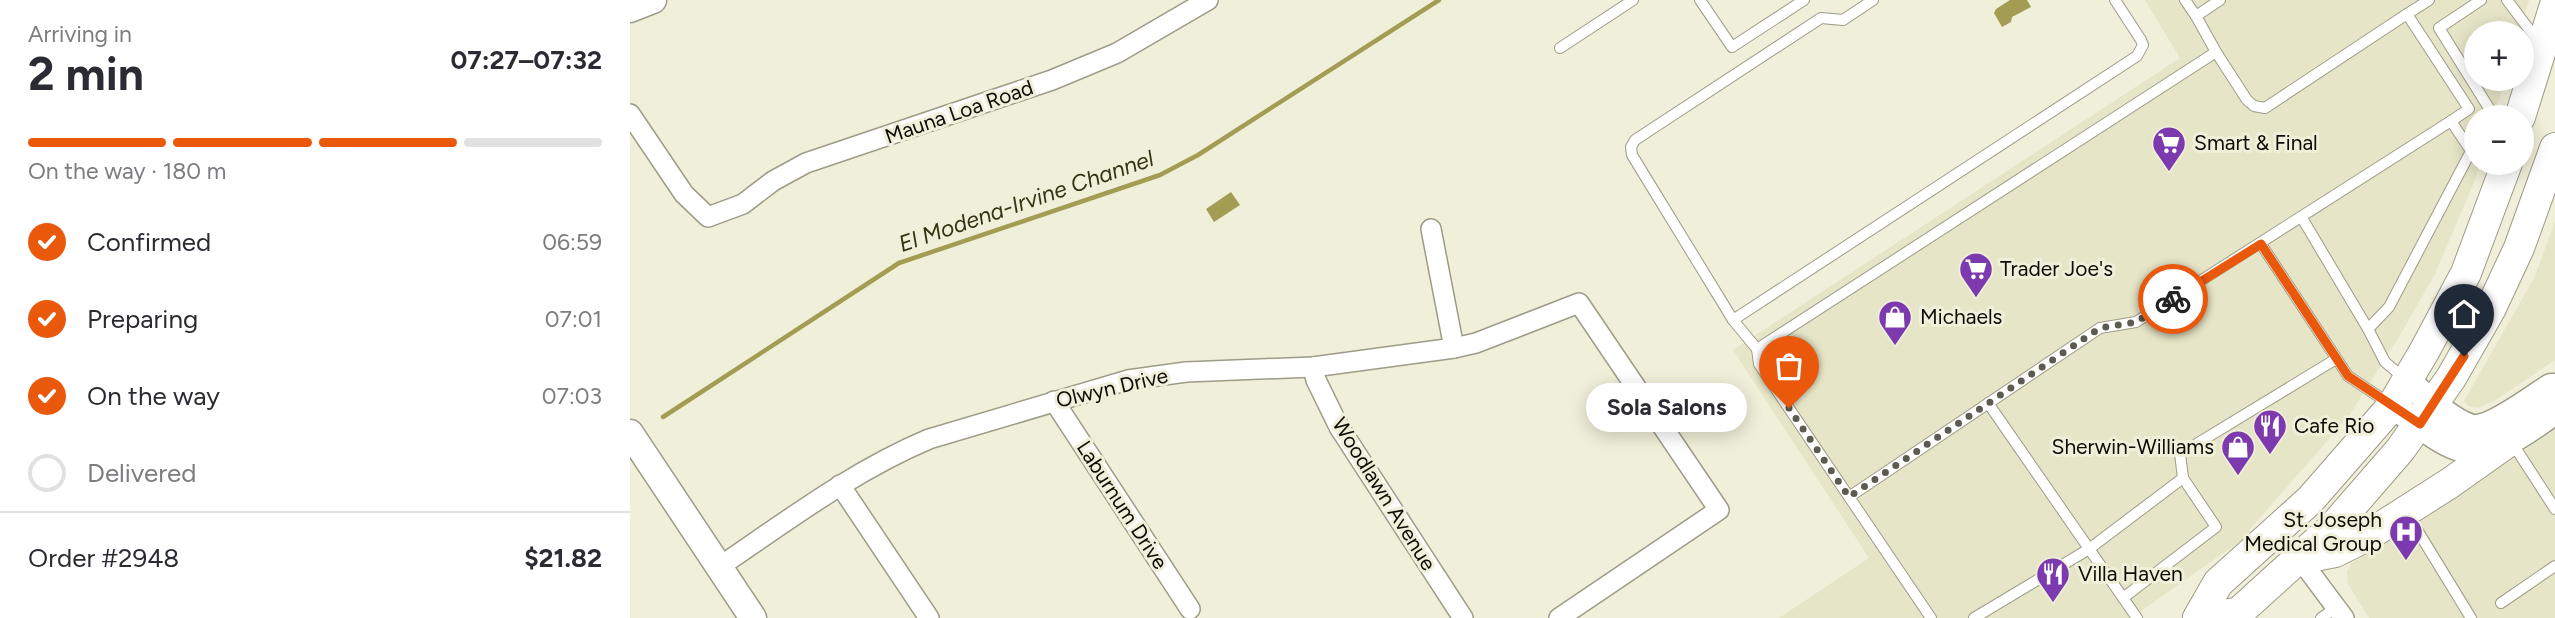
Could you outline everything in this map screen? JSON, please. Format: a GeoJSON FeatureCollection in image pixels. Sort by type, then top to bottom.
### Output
{"type":"FeatureCollection","features":[{"type":"Feature","properties":{"kind":"main road"},"geometry":{"type":"LineString","coordinates":[[630,9],[653,0]]}},
{"type":"Feature","properties":{"kind":"main road"},"geometry":{"type":"LineString","coordinates":[[2524,105],[2555,5]]}},
{"type":"Feature","properties":{"kind":"main road"},"geometry":{"type":"LineString","coordinates":[[2198,618],[2240,615],[2300,559],[2374,483],[2427,414],[2491,308],[2543,196],[2555,148]]}},
{"type":"Feature","properties":{"kind":"main road"},"geometry":{"type":"LineString","coordinates":[[2198,618],[2218,583],[2310,500],[2400,394],[2466,272],[2502,175]]}},
{"type":"Feature","properties":{"kind":"main road"},"geometry":{"type":"LineString","coordinates":[[2427,414],[2479,429],[2555,387]]}},
{"type":"Feature","properties":{"kind":"main road"},"geometry":{"type":"LineString","coordinates":[[2400,394],[2427,414],[2457,447],[2490,449],[2508,442]]}},
{"type":"Feature","properties":{"kind":"main road"},"geometry":{"type":"LineString","coordinates":[[2300,559],[2336,552],[2367,536],[2469,471],[2555,411]]}},
{"type":"Feature","properties":{"kind":"main road"},"geometry":{"type":"LineString","coordinates":[[630,433],[753,618]]}},
{"type":"Feature","properties":{"kind":"street","name":"Mauna Loa Road"},"geometry":{"type":"LineString","coordinates":[[630,114],[684,194],[708,217],[743,204],[772,181],[806,163],[1052,80],[1117,53],[1208,0]]}},
{"type":"Feature","properties":{"kind":"street"},"geometry":{"type":"LineString","coordinates":[[1431,229],[1454,348]]}},
{"type":"Feature","properties":{"kind":"street","name":"Olwyn Drive"},"geometry":{"type":"LineString","coordinates":[[719,567],[840,485],[898,452],[929,439],[1128,380],[1186,372],[1312,367],[1454,348],[1476,343],[1579,303],[1719,510],[1559,618]]}},
{"type":"Feature","properties":{"kind":"street","name":"Woodlawn Avenue"},"geometry":{"type":"LineString","coordinates":[[1312,367],[1339,427],[1463,618]]}},
{"type":"Feature","properties":{"kind":"street","name":"Laburnum Drive"},"geometry":{"type":"LineString","coordinates":[[1054,401],[1190,609]]}},
{"type":"Feature","properties":{"kind":"street"},"geometry":{"type":"LineString","coordinates":[[840,485],[929,618]]}},
{"type":"Feature","properties":{"kind":"street"},"geometry":{"type":"LineString","coordinates":[[2300,559],[2334,614]]}},
{"type":"Feature","properties":{"kind":"lane"},"geometry":{"type":"LineString","coordinates":[[1560,48],[1633,0]]}},
{"type":"Feature","properties":{"kind":"lane"},"geometry":{"type":"LineString","coordinates":[[1700,0],[1732,47],[1804,0]]}},
{"type":"Feature","properties":{"kind":"lane"},"geometry":{"type":"LineString","coordinates":[[1873,0],[1843,20],[1821,18],[1635,140],[1631,147],[1632,155],[1733,320],[1758,349],[1759,364],[1931,618]]}},
{"type":"Feature","properties":{"kind":"lane"},"geometry":{"type":"LineString","coordinates":[[1733,320],[2137,56],[2143,46],[2141,40],[2115,0]]}},
{"type":"Feature","properties":{"kind":"lane"},"geometry":{"type":"LineString","coordinates":[[2185,0],[2247,100],[2254,106],[2265,108],[2429,0]]}},
{"type":"Feature","properties":{"kind":"lane"},"geometry":{"type":"LineString","coordinates":[[2196,16],[2220,0]]}},
{"type":"Feature","properties":{"kind":"lane"},"geometry":{"type":"LineString","coordinates":[[2481,0],[2439,28],[2487,105]]}},
{"type":"Feature","properties":{"kind":"lane"},"geometry":{"type":"LineString","coordinates":[[2507,0],[2542,46]]}},
{"type":"Feature","properties":{"kind":"lane"},"geometry":{"type":"LineString","coordinates":[[1849,497],[2100,328],[2136,322],[2469,109],[2407,14]]}},
{"type":"Feature","properties":{"kind":"lane"},"geometry":{"type":"LineString","coordinates":[[1758,349],[2216,52]]}},
{"type":"Feature","properties":{"kind":"lane"},"geometry":{"type":"LineString","coordinates":[[2451,121],[2464,139]]}},
{"type":"Feature","properties":{"kind":"lane"},"geometry":{"type":"LineString","coordinates":[[2368,330],[2389,307],[2464,170]]}},
{"type":"Feature","properties":{"kind":"lane"},"geometry":{"type":"LineString","coordinates":[[2302,218],[2368,330],[2400,394]]}},
{"type":"Feature","properties":{"kind":"lane"},"geometry":{"type":"LineString","coordinates":[[2261,244],[2348,376],[2400,394]]}},
{"type":"Feature","properties":{"kind":"lane"},"geometry":{"type":"LineString","coordinates":[[2123,598],[2216,527],[2183,478],[2180,454],[2336,359]]}},
{"type":"Feature","properties":{"kind":"lane"},"geometry":{"type":"LineString","coordinates":[[1988,403],[2137,618]]}},
{"type":"Feature","properties":{"kind":"lane"},"geometry":{"type":"LineString","coordinates":[[2508,442],[2555,509]]}},
{"type":"Feature","properties":{"kind":"lane"},"geometry":{"type":"LineString","coordinates":[[1974,618],[2089,550],[2183,478]]}},
{"type":"Feature","properties":{"kind":"lane"},"geometry":{"type":"LineString","coordinates":[[2405,512],[2471,618]]}},
{"type":"Feature","properties":{"kind":"lane"},"geometry":{"type":"LineString","coordinates":[[2501,603],[2555,566]]}},
{"type":"Feature","properties":{"kind":"shaded area"},"geometry":{"type":"Polygon","coordinates":[[[2010,0],[2027,0],[2031,7],[2012,17],[2011,22],[2002,27],[1994,13],[2010,0]]]}},
{"type":"Feature","properties":{"kind":"shaded area"},"geometry":{"type":"Polygon","coordinates":[[[2145,0],[2529,0],[2523,21],[2464,21],[2464,91],[2502,91],[2497,105],[2464,105],[2464,175],[2476,175],[2473,185],[2434,276],[2349,416],[2250,529],[2249,535],[2131,618],[1779,618],[1869,558],[1733,350],[2180,58],[2145,0]]]}},
{"type":"Feature","properties":{"kind":"shaded area"},"geometry":{"type":"Polygon","coordinates":[[[1231,192],[1240,205],[1214,222],[1206,209],[1231,192]]]}},
{"type":"Feature","properties":{"kind":"shaded area"},"geometry":{"type":"Polygon","coordinates":[[[2555,221],[2555,360],[2494,401],[2478,408],[2468,406],[2464,401],[2535,276],[2555,221]]]}},
{"type":"Feature","properties":{"kind":"shaded area"},"geometry":{"type":"Polygon","coordinates":[[[2555,430],[2555,618],[2369,618],[2348,584],[2347,571],[2352,563],[2555,430]]]}},
{"type":"Feature","properties":{"kind":"waterway","name":"El Modena-Irvine Channel"},"geometry":{"type":"LineString","coordinates":[[663,417],[899,263],[1160,175],[1198,155],[1439,0]]}},
{"type":"Feature","properties":{"kind":"way so far"},"geometry":{"type":"LineString","coordinates":[[1789,408],[1849,497],[2100,328],[2136,322],[2173,299]]}},
{"type":"Feature","properties":{"kind":"place","name":"Smart & Final"},"geometry":{"type":"Point","coordinates":[2169,173]}},
{"type":"Feature","properties":{"kind":"place","name":"Trader Joe's"},"geometry":{"type":"Point","coordinates":[1976,299]}},
{"type":"Feature","properties":{"kind":"place","name":"Michaels"},"geometry":{"type":"Point","coordinates":[1895,347]}},
{"type":"Feature","properties":{"kind":"place","name":"Sola Salons"},"geometry":{"type":"Point","coordinates":[1789,408]}},
{"type":"Feature","properties":{"kind":"place","name":"Cafe Rio"},"geometry":{"type":"Point","coordinates":[2270,456]}},
{"type":"Feature","properties":{"kind":"place","name":"Sherwin-Williams"},"geometry":{"type":"Point","coordinates":[2238,477]}},
{"type":"Feature","properties":{"kind":"place","name":"St. Joseph Medical Group"},"geometry":{"type":"Point","coordinates":[2406,562]}},
{"type":"Feature","properties":{"kind":"place","name":"Villa Haven"},"geometry":{"type":"Point","coordinates":[2053,604]}},
{"type":"Feature","properties":{"kind":"route"},"geometry":{"type":"LineString","coordinates":[[2173,299],[2261,244],[2348,376],[2420,424],[2464,356]]}}]}
